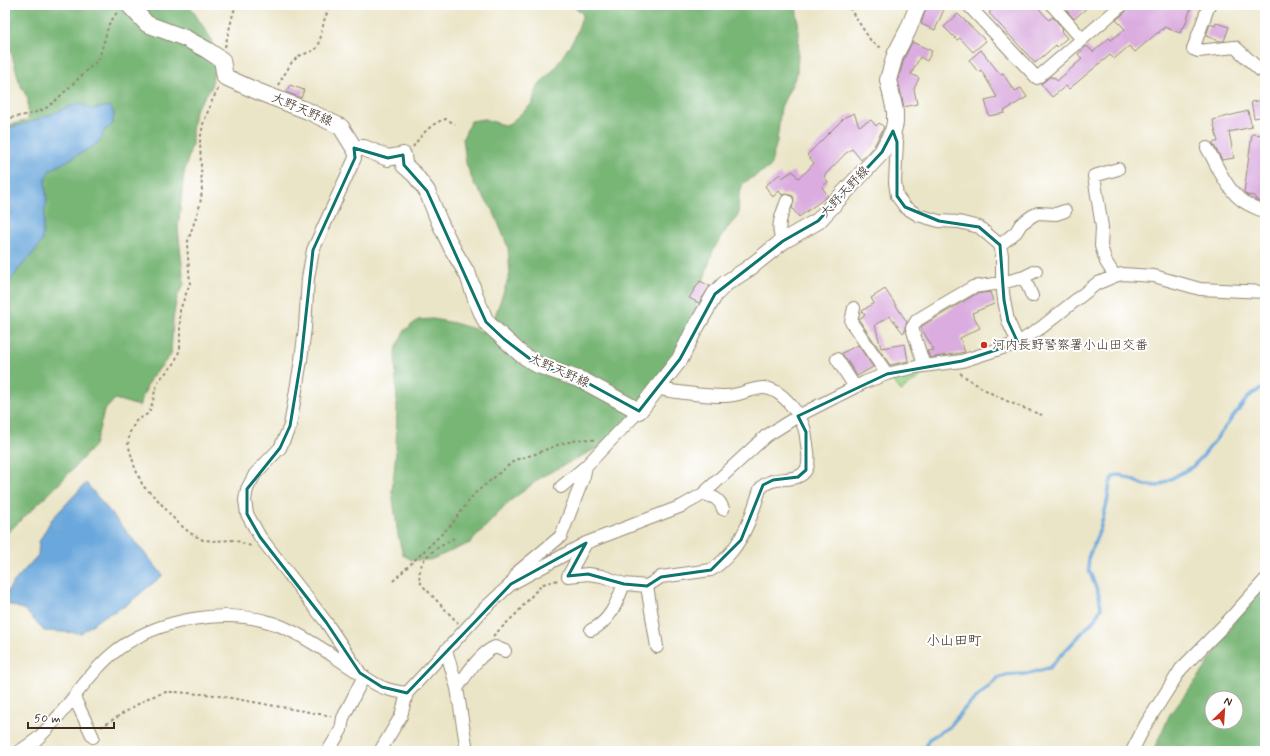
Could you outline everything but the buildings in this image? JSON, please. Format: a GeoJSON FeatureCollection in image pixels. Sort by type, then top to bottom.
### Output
{"type":"FeatureCollection","features":[{"type":"Feature","properties":{"kind":"main road","name":"大野天野線"},"geometry":{"type":"LineString","coordinates":[[403,155],[404,165],[415,175],[427,191],[442,226],[468,275],[486,322],[520,354],[538,365],[584,381],[639,411],[680,359],[692,334],[715,294],[726,282],[748,269],[784,241],[818,221],[882,152],[893,131],[895,123],[895,111],[888,80],[896,55],[918,5]]}},
{"type":"Feature","properties":{"kind":"main road"},"geometry":{"type":"LineString","coordinates":[[124,6],[147,24],[185,38],[222,60],[225,77]]}},
{"type":"Feature","properties":{"kind":"main road","name":"大野天野線"},"geometry":{"type":"LineString","coordinates":[[225,77],[308,111],[341,128],[354,148]]}},
{"type":"Feature","properties":{"kind":"main road"},"geometry":{"type":"LineString","coordinates":[[354,148],[364,148],[388,158],[403,155]]}},
{"type":"Feature","properties":{"kind":"street"},"geometry":{"type":"LineString","coordinates":[[968,5],[1036,78],[1122,5]]}},
{"type":"Feature","properties":{"kind":"street"},"geometry":{"type":"LineString","coordinates":[[1052,5],[1082,39]]}},
{"type":"Feature","properties":{"kind":"street"},"geometry":{"type":"LineString","coordinates":[[1209,5],[1193,49],[1198,51],[1235,47],[1260,70],[1265,70]]}},
{"type":"Feature","properties":{"kind":"street"},"geometry":{"type":"LineString","coordinates":[[893,131],[897,142],[895,182],[897,196],[905,207],[918,215],[979,227],[1000,245],[1002,255],[1002,283],[1008,321],[1018,343]]}},
{"type":"Feature","properties":{"kind":"street"},"geometry":{"type":"LineString","coordinates":[[354,148],[355,158],[313,250],[308,278],[305,328],[301,360],[290,426],[280,448],[252,479],[247,489],[245,500],[247,514],[260,537],[326,622],[362,675]]}},
{"type":"Feature","properties":{"kind":"street"},"geometry":{"type":"LineString","coordinates":[[1207,148],[1238,198],[1265,212]]}},
{"type":"Feature","properties":{"kind":"street"},"geometry":{"type":"LineString","coordinates":[[1115,276],[1106,262],[1101,246],[1102,227],[1094,176],[1118,169]]}},
{"type":"Feature","properties":{"kind":"street"},"geometry":{"type":"LineString","coordinates":[[784,241],[780,236],[780,222],[787,201]]}},
{"type":"Feature","properties":{"kind":"street"},"geometry":{"type":"LineString","coordinates":[[1000,245],[1016,232],[1021,224],[1032,216],[1038,213],[1056,214],[1065,211]]}},
{"type":"Feature","properties":{"kind":"street"},"geometry":{"type":"LineString","coordinates":[[924,366],[912,328],[918,320],[973,287],[1002,283],[1024,277],[1036,271]]}},
{"type":"Feature","properties":{"kind":"street"},"geometry":{"type":"LineString","coordinates":[[380,751],[400,716],[407,693],[484,609],[511,584],[586,543],[682,506],[703,494],[766,436],[798,416],[865,382],[887,374],[924,366],[962,361],[1018,343],[1042,327],[1096,284],[1122,274],[1154,276],[1200,289],[1265,292]]}},
{"type":"Feature","properties":{"kind":"street"},"geometry":{"type":"LineString","coordinates":[[1024,277],[1032,296]]}},
{"type":"Feature","properties":{"kind":"street"},"geometry":{"type":"LineString","coordinates":[[854,308],[851,322],[887,374]]}},
{"type":"Feature","properties":{"kind":"street"},"geometry":{"type":"LineString","coordinates":[[837,359],[856,387]]}},
{"type":"Feature","properties":{"kind":"street"},"geometry":{"type":"LineString","coordinates":[[568,576],[588,574],[602,576],[624,584],[647,586],[661,577],[711,570],[718,566],[753,527],[760,489],[763,485],[768,481],[798,477],[806,470],[808,463],[806,432],[798,416],[783,397],[774,391],[763,388],[724,396],[665,390],[658,387]]}},
{"type":"Feature","properties":{"kind":"street"},"geometry":{"type":"LineString","coordinates":[[561,487],[586,466],[639,411]]}},
{"type":"Feature","properties":{"kind":"street"},"geometry":{"type":"LineString","coordinates":[[511,584],[519,571],[561,536],[584,476],[586,466]]}},
{"type":"Feature","properties":{"kind":"street"},"geometry":{"type":"LineString","coordinates":[[703,494],[716,498],[720,502],[723,509]]}},
{"type":"Feature","properties":{"kind":"street"},"geometry":{"type":"LineString","coordinates":[[568,576],[586,543]]}},
{"type":"Feature","properties":{"kind":"street"},"geometry":{"type":"LineString","coordinates":[[1132,751],[1146,724],[1181,669],[1228,621],[1265,580]]}},
{"type":"Feature","properties":{"kind":"street"},"geometry":{"type":"LineString","coordinates":[[591,630],[598,627],[609,616],[615,607],[624,584]]}},
{"type":"Feature","properties":{"kind":"street"},"geometry":{"type":"LineString","coordinates":[[647,586],[657,647]]}},
{"type":"Feature","properties":{"kind":"street"},"geometry":{"type":"LineString","coordinates":[[20,751],[36,740],[54,721],[96,670],[111,655],[124,645],[164,626],[189,619],[240,617],[263,621],[282,627],[310,641],[382,687],[407,693]]}},
{"type":"Feature","properties":{"kind":"street"},"geometry":{"type":"LineString","coordinates":[[456,688],[481,657],[490,649],[496,647],[505,651]]}},
{"type":"Feature","properties":{"kind":"street"},"geometry":{"type":"LineString","coordinates":[[446,650],[456,688],[467,751]]}},
{"type":"Feature","properties":{"kind":"street"},"geometry":{"type":"LineString","coordinates":[[328,751],[341,730],[344,718],[362,675]]}},
{"type":"Feature","properties":{"kind":"street"},"geometry":{"type":"LineString","coordinates":[[74,697],[91,734]]}},
{"type":"Feature","properties":{"kind":"path"},"geometry":{"type":"LineString","coordinates":[[222,60],[236,5]]}},
{"type":"Feature","properties":{"kind":"path"},"geometry":{"type":"LineString","coordinates":[[271,96],[292,62],[299,56],[315,50],[319,45],[324,21],[330,5]]}},
{"type":"Feature","properties":{"kind":"path"},"geometry":{"type":"LineString","coordinates":[[844,5],[850,9],[871,41],[884,50],[896,55]]}},
{"type":"Feature","properties":{"kind":"path"},"geometry":{"type":"LineString","coordinates":[[5,119],[30,114],[45,109],[54,102],[99,59],[109,24],[124,6]]}},
{"type":"Feature","properties":{"kind":"path"},"geometry":{"type":"LineString","coordinates":[[225,77],[212,101],[203,124],[200,141],[202,191],[200,205],[187,244],[190,283],[180,310],[180,348],[174,364],[159,380],[149,413],[136,421],[130,432],[128,444],[135,468],[143,486],[157,499],[176,521],[190,533],[203,540],[234,540],[252,546]]}},
{"type":"Feature","properties":{"kind":"path"},"geometry":{"type":"LineString","coordinates":[[403,155],[410,150],[420,136],[438,121],[446,119],[455,124]]}},
{"type":"Feature","properties":{"kind":"path"},"geometry":{"type":"LineString","coordinates":[[946,363],[973,383],[1008,403],[1042,416]]}},
{"type":"Feature","properties":{"kind":"path"},"geometry":{"type":"LineString","coordinates":[[394,581],[451,525],[474,494],[515,460],[560,444],[582,439],[595,439],[606,444]]}},
{"type":"Feature","properties":{"kind":"path"},"geometry":{"type":"LineString","coordinates":[[454,538],[426,557],[422,563],[419,580],[422,586],[465,630]]}},
{"type":"Feature","properties":{"kind":"path"},"geometry":{"type":"LineString","coordinates":[[490,639],[517,613],[534,592],[543,584],[568,576]]}},
{"type":"Feature","properties":{"kind":"path"},"geometry":{"type":"LineString","coordinates":[[91,734],[148,698],[171,692],[214,695],[344,718]]}},
{"type":"Feature","properties":{"kind":"highlighted area"},"geometry":{"type":"Polygon","coordinates":[[[893,131],[897,142],[897,196],[905,207],[939,221],[979,227],[1000,245],[1004,300],[1008,321],[1018,343],[962,361],[887,374],[798,416],[806,432],[806,470],[798,477],[773,480],[763,485],[741,540],[711,570],[661,577],[647,586],[624,584],[588,574],[568,576],[586,543],[511,584],[407,693],[382,687],[360,673],[326,622],[260,537],[247,514],[247,489],[280,448],[290,426],[301,360],[313,250],[355,158],[354,148],[388,158],[403,155],[404,165],[427,191],[486,322],[504,339],[538,365],[584,381],[639,411],[680,359],[715,294],[783,241],[818,221],[882,152],[893,131]]]}},
{"type":"Feature","properties":{"kind":"green space"},"geometry":{"type":"Polygon","coordinates":[[[5,5],[183,5],[191,8],[210,37],[216,52],[211,88],[195,110],[192,144],[184,173],[178,228],[184,284],[177,297],[173,319],[171,355],[150,379],[139,406],[115,399],[104,411],[95,445],[56,487],[5,535],[5,126],[28,120],[28,99],[20,84],[5,30],[5,5]]]}},
{"type":"Feature","properties":{"kind":"green space"},"geometry":{"type":"Polygon","coordinates":[[[571,5],[796,5],[799,32],[797,74],[781,107],[777,141],[770,167],[743,183],[739,196],[738,216],[726,230],[713,250],[690,330],[667,386],[605,444],[543,476],[510,501],[470,543],[430,560],[412,560],[403,555],[398,535],[392,492],[396,453],[397,407],[395,351],[404,331],[418,320],[433,319],[454,323],[488,333],[510,274],[508,247],[493,210],[474,184],[466,163],[463,138],[471,121],[484,119],[507,126],[532,104],[538,86],[555,68],[575,37],[583,14],[571,5]]]}},
{"type":"Feature","properties":{"kind":"green space"},"geometry":{"type":"Polygon","coordinates":[[[926,372],[901,391],[891,378],[926,372]]]}},
{"type":"Feature","properties":{"kind":"green space"},"geometry":{"type":"Polygon","coordinates":[[[1265,574],[1265,751],[1153,751],[1170,714],[1204,670],[1265,574]]]}},
{"type":"Feature","properties":{"kind":"water"},"geometry":{"type":"Polygon","coordinates":[[[79,103],[91,109],[110,106],[114,113],[113,124],[105,130],[100,141],[95,145],[49,171],[45,181],[47,201],[42,241],[18,270],[5,290],[5,129],[31,122],[79,103]]]}},
{"type":"Feature","properties":{"kind":"water"},"geometry":{"type":"Polygon","coordinates":[[[86,483],[163,575],[125,606],[101,618],[81,633],[44,631],[25,610],[8,604],[5,596],[12,584],[38,555],[39,542],[51,520],[86,483]]]}},
{"type":"Feature","properties":{"kind":"waterway"},"geometry":{"type":"LineString","coordinates":[[923,751],[929,739],[949,727],[966,707],[998,678],[1007,675],[1028,674],[1049,668],[1095,619],[1101,608],[1099,595],[1089,570],[1088,558],[1100,529],[1107,503],[1110,483],[1114,476],[1120,475],[1145,485],[1158,486],[1192,467],[1203,456],[1246,400],[1252,394],[1265,387]]}},
{"type":"Feature","properties":{"kind":"place","name":"河内長野警察署小山田交番"},"geometry":{"type":"Point","coordinates":[984,345]}},
{"type":"Feature","properties":{"kind":"district","name":"小山田町"},"geometry":{"type":"Point","coordinates":[954,641]}}]}
